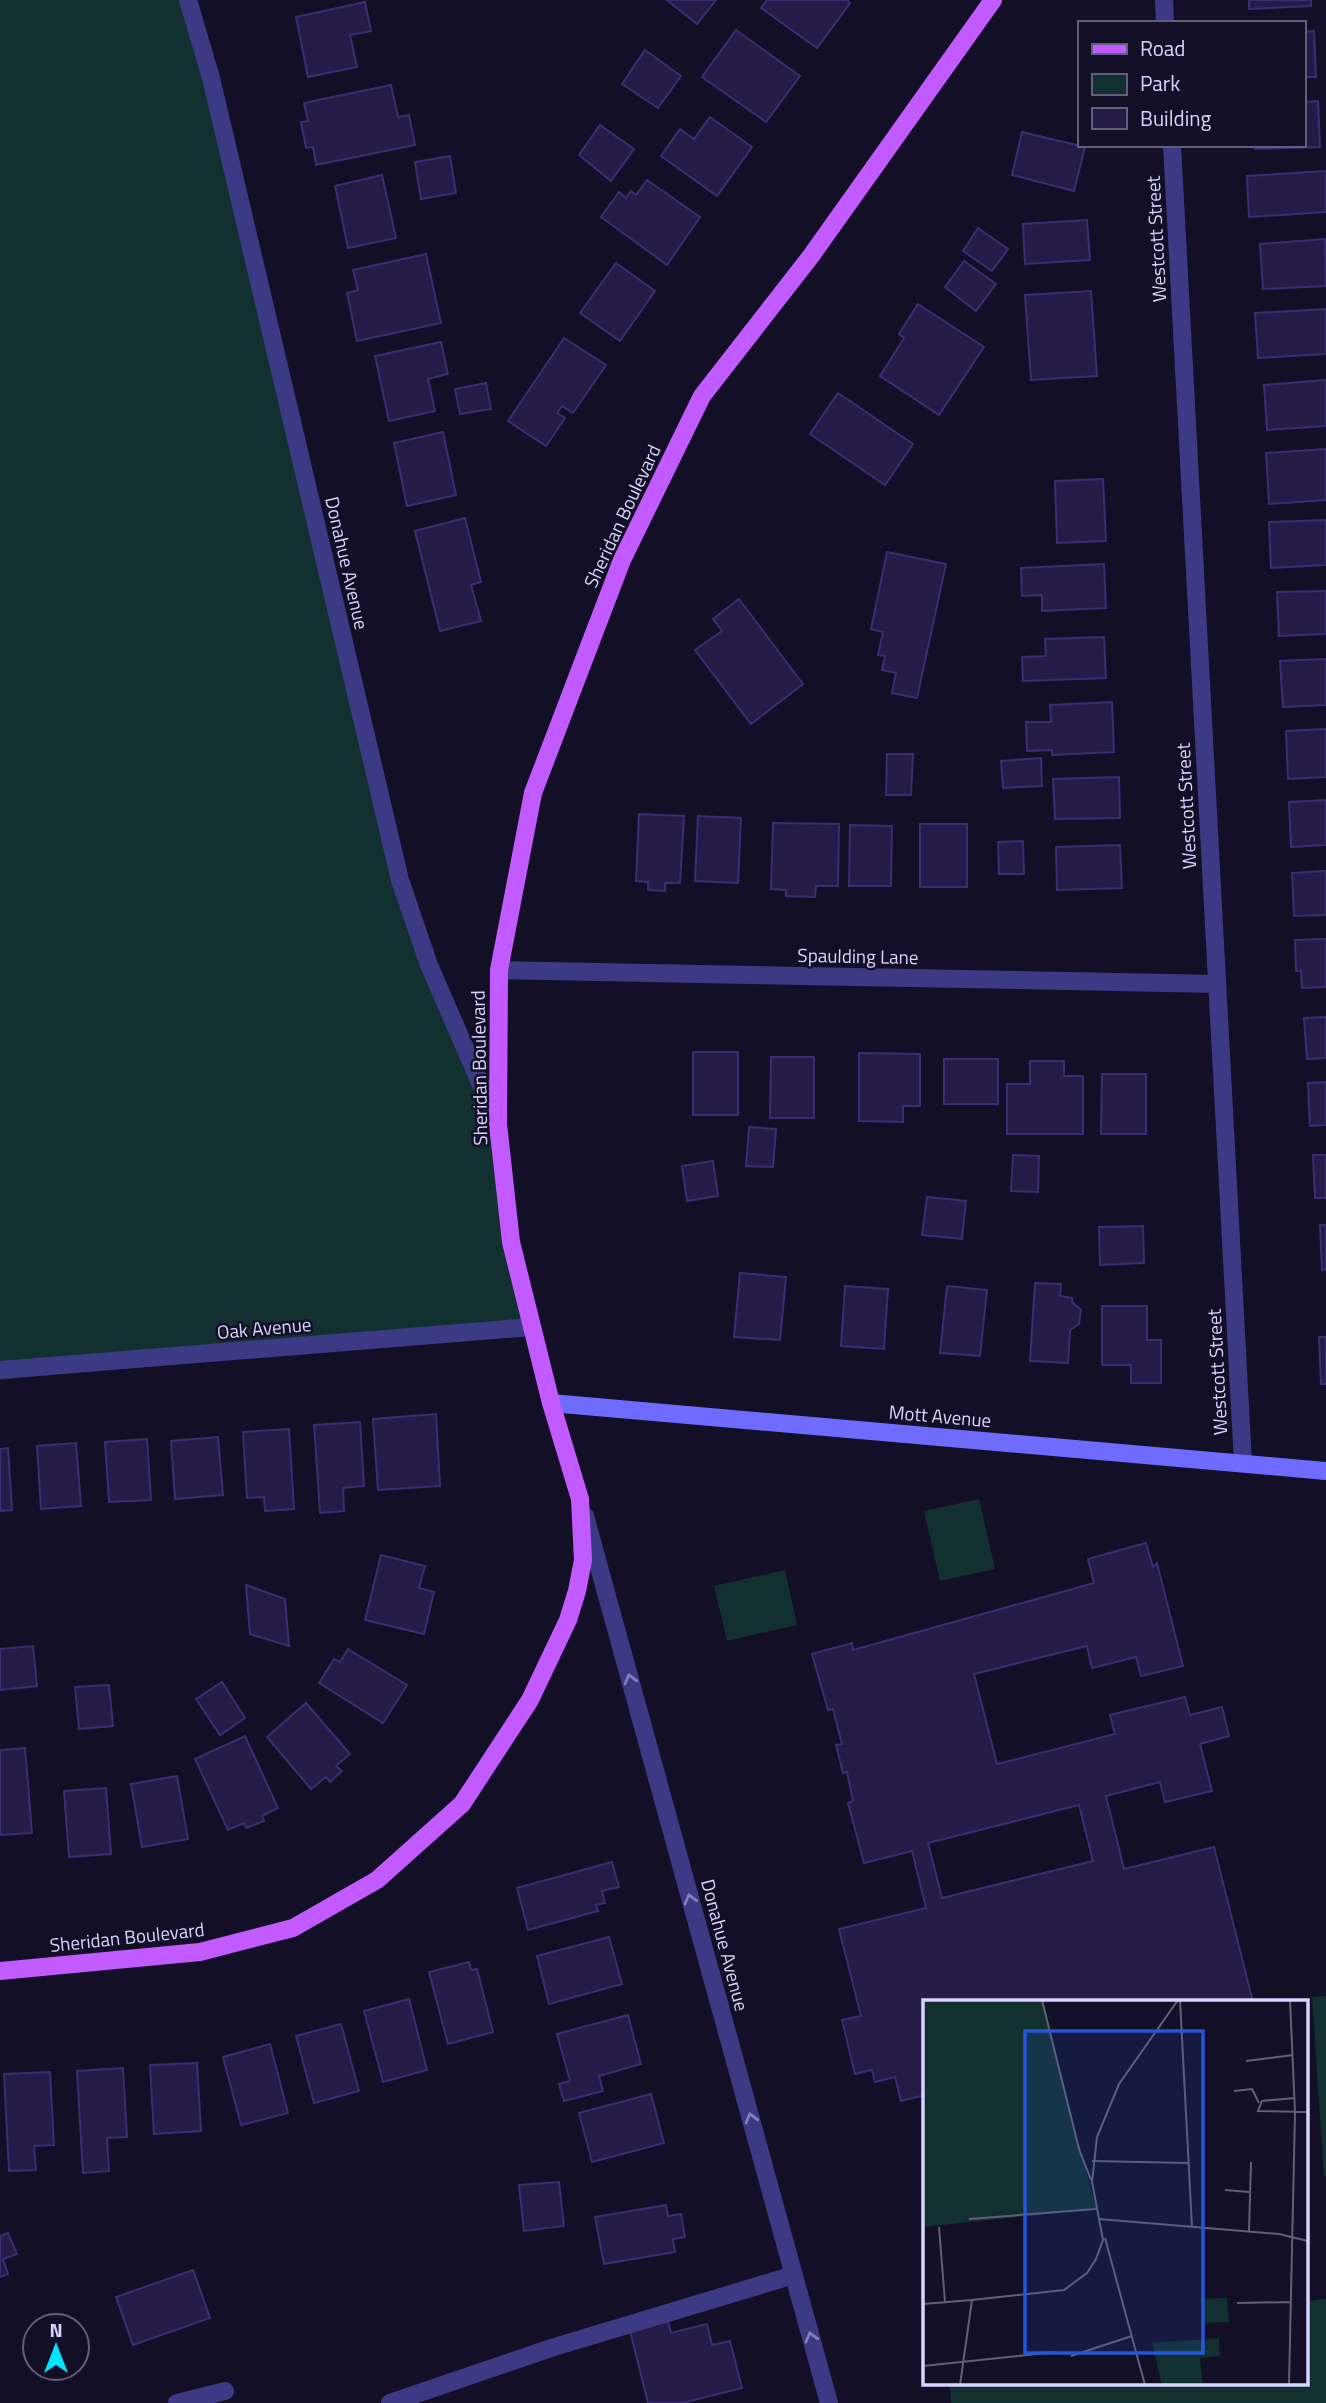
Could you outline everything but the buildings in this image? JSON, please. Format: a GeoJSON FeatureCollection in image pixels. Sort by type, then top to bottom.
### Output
{"type":"FeatureCollection","features":[{"type":"Feature","properties":{"kind":"main road","name":"Sheridan Boulevard"},"geometry":{"type":"LineString","coordinates":[[0,1971],[200,1952],[293,1928],[377,1880],[462,1804],[530,1700],[568,1620],[583,1560],[580,1499],[551,1403],[511,1242],[498,1124],[499,970],[533,793],[622,560],[702,396],[811,256],[993,0]]}},
{"type":"Feature","properties":{"kind":"street","name":"Donahue Avenue"},"geometry":{"type":"LineString","coordinates":[[188,0],[215,92],[400,880],[429,965],[498,1124]]}},
{"type":"Feature","properties":{"kind":"street"},"geometry":{"type":"LineString","coordinates":[[1164,0],[1166,21]]}},
{"type":"Feature","properties":{"kind":"street","name":"Westcott Street"},"geometry":{"type":"LineString","coordinates":[[1172,147],[1243,1464]]}},
{"type":"Feature","properties":{"kind":"street","name":"Spaulding Lane"},"geometry":{"type":"LineString","coordinates":[[499,970],[1217,984]]}},
{"type":"Feature","properties":{"kind":"street","name":"Oak Avenue"},"geometry":{"type":"LineString","coordinates":[[0,1370],[531,1327]]}},
{"type":"Feature","properties":{"kind":"street","name":"Mott Avenue"},"geometry":{"type":"LineString","coordinates":[[551,1403],[1326,1471]]}},
{"type":"Feature","properties":{"kind":"street","name":"Donahue Avenue"},"geometry":{"type":"LineString","coordinates":[[580,1499],[829,2403]]}},
{"type":"Feature","properties":{"kind":"street"},"geometry":{"type":"LineString","coordinates":[[390,2403],[551,2348],[794,2275]]}},
{"type":"Feature","properties":{"kind":"street"},"geometry":{"type":"LineString","coordinates":[[177,2403],[225,2391]]}},
{"type":"Feature","properties":{"kind":"green space"},"geometry":{"type":"Polygon","coordinates":[[[0,0],[189,0],[417,930],[498,1124],[531,1327],[0,1380],[0,0]]]}},
{"type":"Feature","properties":{"kind":"green space"},"geometry":{"type":"Polygon","coordinates":[[[979,1499],[995,1569],[940,1581],[924,1511],[979,1499]]]}},
{"type":"Feature","properties":{"kind":"green space"},"geometry":{"type":"Polygon","coordinates":[[[785,1570],[797,1625],[727,1641],[714,1586],[785,1570]]]}},
{"type":"Feature","properties":{"kind":"green space"},"geometry":{"type":"Polygon","coordinates":[[[1326,1996],[1326,2176],[1324,2176],[1312,1997],[1326,1996]]]}},
{"type":"Feature","properties":{"kind":"green space"},"geometry":{"type":"Polygon","coordinates":[[[1326,2299],[1326,2403],[951,2403],[950,2386],[1308,2386],[1308,2301],[1326,2299]]]}}]}
